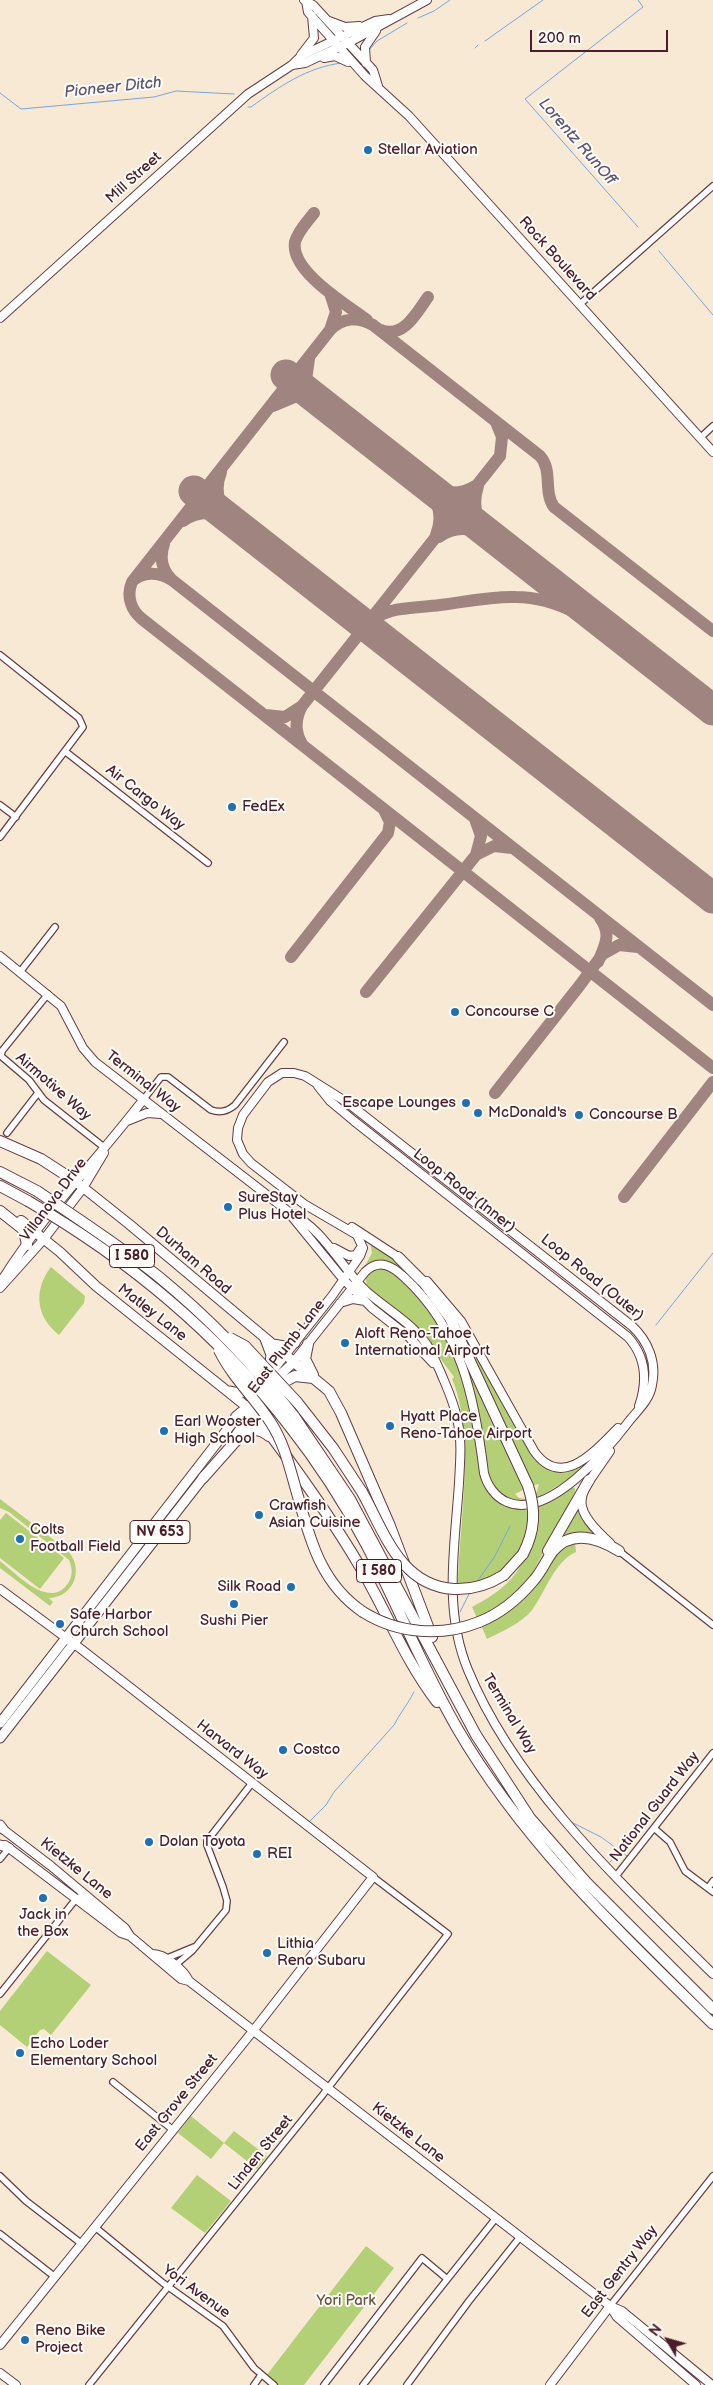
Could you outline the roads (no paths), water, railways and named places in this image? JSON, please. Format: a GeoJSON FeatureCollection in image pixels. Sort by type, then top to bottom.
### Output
{"type":"FeatureCollection","features":[{"type":"Feature","properties":{"kind":"highway"},"geometry":{"type":"LineString","coordinates":[[0,1141],[41,1159],[75,1181]]}},
{"type":"Feature","properties":{"kind":"highway","name":"I 580"},"geometry":{"type":"LineString","coordinates":[[0,1172],[37,1191],[139,1261],[183,1297],[258,1388],[290,1419],[332,1470],[358,1513],[476,1735],[530,1818],[580,1876],[713,2009]]}},
{"type":"Feature","properties":{"kind":"highway","name":"I 580"},"geometry":{"type":"LineString","coordinates":[[0,1186],[86,1236],[133,1269],[216,1336]]}},
{"type":"Feature","properties":{"kind":"highway"},"geometry":{"type":"LineString","coordinates":[[0,1206],[39,1235]]}},
{"type":"Feature","properties":{"kind":"highway"},"geometry":{"type":"LineString","coordinates":[[0,1211],[24,1230],[26,1245]]}},
{"type":"Feature","properties":{"kind":"highway"},"geometry":{"type":"LineString","coordinates":[[216,1336],[245,1346],[297,1402],[333,1448],[362,1492],[402,1563],[424,1582],[442,1588],[466,1589],[486,1585],[504,1575],[523,1554],[531,1536],[534,1516],[528,1486],[450,1318],[425,1284],[398,1257]]}},
{"type":"Feature","properties":{"kind":"highway"},"geometry":{"type":"LineString","coordinates":[[216,1336],[225,1364],[261,1407],[277,1432],[312,1547],[324,1572],[345,1598],[364,1612],[398,1627],[425,1631],[446,1631],[479,1622],[510,1604],[530,1585],[553,1551],[570,1540],[595,1538],[619,1551]]}},
{"type":"Feature","properties":{"kind":"highway"},"geometry":{"type":"LineString","coordinates":[[308,1344],[305,1359],[316,1380]]}},
{"type":"Feature","properties":{"kind":"highway"},"geometry":{"type":"LineString","coordinates":[[290,1359],[316,1380],[334,1399],[384,1511],[424,1614],[433,1640],[436,1660]]}},
{"type":"Feature","properties":{"kind":"highway"},"geometry":{"type":"LineString","coordinates":[[233,1421],[250,1409],[264,1390],[295,1376],[306,1376],[316,1380]]}},
{"type":"Feature","properties":{"kind":"highway"},"geometry":{"type":"LineString","coordinates":[[250,1409],[331,1520],[365,1576],[418,1673],[458,1728]]}},
{"type":"Feature","properties":{"kind":"highway","name":"I 580"},"geometry":{"type":"LineString","coordinates":[[290,1419],[357,1527],[458,1728],[503,1798],[554,1862],[713,2024]]}},
{"type":"Feature","properties":{"kind":"highway"},"geometry":{"type":"LineString","coordinates":[[203,1478],[246,1432],[254,1430],[263,1432],[275,1442]]}},
{"type":"Feature","properties":{"kind":"highway"},"geometry":{"type":"LineString","coordinates":[[530,1585],[589,1480]]}},
{"type":"Feature","properties":{"kind":"highway"},"geometry":{"type":"LineString","coordinates":[[700,1996],[713,2002]]}},
{"type":"Feature","properties":{"kind":"highway"},"geometry":{"type":"LineString","coordinates":[[700,2011],[713,2034]]}},
{"type":"Feature","properties":{"kind":"main road","name":"Mill Street"},"geometry":{"type":"LineString","coordinates":[[345,40],[365,26],[389,19],[427,0]]}},
{"type":"Feature","properties":{"kind":"main road","name":"Rock Boulevard"},"geometry":{"type":"LineString","coordinates":[[305,1],[307,9],[312,16],[359,70],[409,116],[713,452]]}},
{"type":"Feature","properties":{"kind":"main road","name":"Rock Boulevard"},"geometry":{"type":"LineString","coordinates":[[305,1],[324,17],[366,63],[375,74],[378,86]]}},
{"type":"Feature","properties":{"kind":"main road"},"geometry":{"type":"LineString","coordinates":[[294,62],[314,38],[312,16]]}},
{"type":"Feature","properties":{"kind":"main road"},"geometry":{"type":"LineString","coordinates":[[324,17],[345,27],[365,26]]}},
{"type":"Feature","properties":{"kind":"main road","name":"Mill Street"},"geometry":{"type":"LineString","coordinates":[[0,318],[233,107],[262,84],[294,62],[378,28],[389,19]]}},
{"type":"Feature","properties":{"kind":"main road"},"geometry":{"type":"LineString","coordinates":[[366,63],[365,47],[378,28]]}},
{"type":"Feature","properties":{"kind":"main road","name":"Mill Street"},"geometry":{"type":"LineString","coordinates":[[294,62],[305,63],[336,44]]}},
{"type":"Feature","properties":{"kind":"main road"},"geometry":{"type":"LineString","coordinates":[[305,63],[335,56],[342,58],[359,70]]}},
{"type":"Feature","properties":{"kind":"main road","name":"Terminal Way"},"geometry":{"type":"LineString","coordinates":[[0,956],[48,994],[67,1014],[89,1055],[143,1100],[289,1212],[306,1222],[322,1238],[349,1272],[354,1284],[366,1302],[408,1337],[440,1370]]}},
{"type":"Feature","properties":{"kind":"main road","name":"Loop Road (Outer)"},"geometry":{"type":"LineString","coordinates":[[322,1216],[248,1161],[241,1150],[237,1136],[243,1114],[274,1077],[294,1072],[348,1102],[636,1330],[648,1348],[653,1375],[649,1394],[637,1412],[592,1465],[566,1486],[531,1504],[517,1505],[505,1501],[494,1493],[485,1476],[470,1387],[458,1352],[438,1315],[414,1287],[390,1266],[374,1266],[354,1284]]}},
{"type":"Feature","properties":{"kind":"main road","name":"Villanova Drive"},"geometry":{"type":"LineString","coordinates":[[0,1288],[39,1235],[75,1181],[105,1148],[143,1100]]}},
{"type":"Feature","properties":{"kind":"main road"},"geometry":{"type":"LineString","coordinates":[[126,1122],[144,1113],[164,1115]]}},
{"type":"Feature","properties":{"kind":"main road","name":"Villanova Drive"},"geometry":{"type":"LineString","coordinates":[[0,1283],[26,1245],[39,1235],[83,1188],[98,1165],[105,1148]]}},
{"type":"Feature","properties":{"kind":"main road","name":"Durham Road"},"geometry":{"type":"LineString","coordinates":[[75,1181],[290,1359]]}},
{"type":"Feature","properties":{"kind":"main road","name":"Terminal Way"},"geometry":{"type":"LineString","coordinates":[[289,1212],[344,1279],[354,1284],[420,1336],[433,1355],[453,1401],[460,1438],[452,1602],[459,1646],[479,1694],[502,1735],[561,1816],[599,1860],[713,1974]]}},
{"type":"Feature","properties":{"kind":"main road"},"geometry":{"type":"LineString","coordinates":[[322,1216],[354,1234],[362,1242],[363,1251],[349,1272]]}},
{"type":"Feature","properties":{"kind":"main road"},"geometry":{"type":"LineString","coordinates":[[322,1216],[364,1233],[424,1278],[455,1313],[534,1451],[544,1462],[558,1467],[577,1464],[598,1448],[637,1412]]}},
{"type":"Feature","properties":{"kind":"main road"},"geometry":{"type":"LineString","coordinates":[[322,1238],[341,1253],[351,1256],[357,1253],[360,1248],[354,1234]]}},
{"type":"Feature","properties":{"kind":"main road","name":"Matley Lane"},"geometry":{"type":"LineString","coordinates":[[39,1235],[96,1286],[230,1391],[250,1409]]}},
{"type":"Feature","properties":{"kind":"main road","name":"East Plumb Lane"},"geometry":{"type":"LineString","coordinates":[[290,1359],[295,1343],[349,1272]]}},
{"type":"Feature","properties":{"kind":"main road","name":"East Plumb Lane"},"geometry":{"type":"LineString","coordinates":[[268,1376],[308,1344],[354,1284]]}},
{"type":"Feature","properties":{"kind":"main road"},"geometry":{"type":"LineString","coordinates":[[339,1304],[350,1299],[366,1302]]}},
{"type":"Feature","properties":{"kind":"main road"},"geometry":{"type":"LineString","coordinates":[[267,1341],[284,1346],[295,1343]]}},
{"type":"Feature","properties":{"kind":"main road"},"geometry":{"type":"LineString","coordinates":[[264,1390],[271,1355],[267,1341]]}},
{"type":"Feature","properties":{"kind":"main road"},"geometry":{"type":"LineString","coordinates":[[230,1391],[242,1393],[264,1390],[290,1359]]}},
{"type":"Feature","properties":{"kind":"main road","name":"East Plumb Lane"},"geometry":{"type":"LineString","coordinates":[[250,1409],[264,1390]]}},
{"type":"Feature","properties":{"kind":"main road","name":"NV 653"},"geometry":{"type":"LineString","coordinates":[[0,1722],[158,1534],[187,1504],[203,1478],[247,1422],[250,1409]]}},
{"type":"Feature","properties":{"kind":"main road"},"geometry":{"type":"LineString","coordinates":[[187,1504],[181,1494],[224,1438],[233,1421]]}},
{"type":"Feature","properties":{"kind":"main road","name":"NV 653"},"geometry":{"type":"LineString","coordinates":[[0,1738],[69,1641],[233,1421]]}},
{"type":"Feature","properties":{"kind":"main road"},"geometry":{"type":"LineString","coordinates":[[619,1551],[585,1517],[582,1501],[589,1480],[626,1425]]}},
{"type":"Feature","properties":{"kind":"main road","name":"Harvard Way"},"geometry":{"type":"LineString","coordinates":[[0,1588],[373,1877]]}},
{"type":"Feature","properties":{"kind":"main road","name":"Kietzke Lane"},"geometry":{"type":"LineString","coordinates":[[1,1827],[52,1866],[125,1928],[130,1936]]}},
{"type":"Feature","properties":{"kind":"main road","name":"Kietzke Lane"},"geometry":{"type":"LineString","coordinates":[[0,1841],[4,1846],[121,1933],[130,1936],[163,1961],[181,1979],[189,1981]]}},
{"type":"Feature","properties":{"kind":"main road","name":"East Grove Street"},"geometry":{"type":"LineString","coordinates":[[0,2345],[253,2031],[373,1877]]}},
{"type":"Feature","properties":{"kind":"main road","name":"Kietzke Lane"},"geometry":{"type":"LineString","coordinates":[[163,1961],[175,1966],[185,1974],[189,1981],[253,2031],[610,2306],[622,2311],[712,2385]]}},
{"type":"Feature","properties":{"kind":"main road","name":"Kietzke Lane"},"geometry":{"type":"LineString","coordinates":[[610,2306],[617,2317],[696,2385]]}},
{"type":"Feature","properties":{"kind":"main road","name":"East Gentry Way"},"geometry":{"type":"LineString","coordinates":[[550,2385],[610,2306]]}},
{"type":"Feature","properties":{"kind":"main road"},"geometry":{"type":"LineString","coordinates":[[0,2373],[16,2385]]}},
{"type":"Feature","properties":{"kind":"street"},"geometry":{"type":"LineString","coordinates":[[579,304],[713,186]]}},
{"type":"Feature","properties":{"kind":"street"},"geometry":{"type":"LineString","coordinates":[[700,438],[713,426]]}},
{"type":"Feature","properties":{"kind":"street"},"geometry":{"type":"LineString","coordinates":[[0,655],[79,718],[83,724],[82,732],[0,837]]}},
{"type":"Feature","properties":{"kind":"street","name":"Air Cargo Way"},"geometry":{"type":"LineString","coordinates":[[66,752],[208,863]]}},
{"type":"Feature","properties":{"kind":"street"},"geometry":{"type":"LineString","coordinates":[[0,805],[16,817]]}},
{"type":"Feature","properties":{"kind":"street"},"geometry":{"type":"LineString","coordinates":[[20,972],[55,927]]}},
{"type":"Feature","properties":{"kind":"street","name":"Airmotive Way"},"geometry":{"type":"LineString","coordinates":[[48,994],[0,1054],[4,1060],[29,1080],[38,1093],[105,1148]]}},
{"type":"Feature","properties":{"kind":"street"},"geometry":{"type":"LineString","coordinates":[[143,1100],[161,1077],[168,1078],[208,1108],[218,1112],[228,1110],[284,1042]]}},
{"type":"Feature","properties":{"kind":"street"},"geometry":{"type":"LineString","coordinates":[[7,1133],[38,1093]]}},
{"type":"Feature","properties":{"kind":"street"},"geometry":{"type":"LineString","coordinates":[[619,1551],[713,1625]]}},
{"type":"Feature","properties":{"kind":"street","name":"National Guard Way"},"geometry":{"type":"LineString","coordinates":[[616,1876],[713,1753]]}},
{"type":"Feature","properties":{"kind":"street"},"geometry":{"type":"LineString","coordinates":[[175,1966],[226,1910],[227,1901],[207,1845],[208,1840],[252,1783]]}},
{"type":"Feature","properties":{"kind":"street"},"geometry":{"type":"LineString","coordinates":[[654,1828],[670,1842],[685,1871],[710,1890],[713,1881]]}},
{"type":"Feature","properties":{"kind":"street"},"geometry":{"type":"LineString","coordinates":[[0,1859],[4,1846]]}},
{"type":"Feature","properties":{"kind":"street","name":"Harvard Way"},"geometry":{"type":"LineString","coordinates":[[373,1877],[448,1934]]}},
{"type":"Feature","properties":{"kind":"street"},"geometry":{"type":"LineString","coordinates":[[1,1990],[76,1899],[79,1897],[106,1912]]}},
{"type":"Feature","properties":{"kind":"street","name":"Linden Street"},"geometry":{"type":"LineString","coordinates":[[89,2385],[328,2088],[448,1934]]}},
{"type":"Feature","properties":{"kind":"street"},"geometry":{"type":"LineString","coordinates":[[163,1961],[194,1947]]}},
{"type":"Feature","properties":{"kind":"street"},"geometry":{"type":"LineString","coordinates":[[113,2082],[174,2130]]}},
{"type":"Feature","properties":{"kind":"street"},"geometry":{"type":"LineString","coordinates":[[0,2176],[26,2201],[82,2244]]}},
{"type":"Feature","properties":{"kind":"street","name":"East Gentry Way"},"geometry":{"type":"LineString","coordinates":[[610,2306],[713,2176]]}},
{"type":"Feature","properties":{"kind":"street"},"geometry":{"type":"LineString","coordinates":[[363,2385],[446,2278],[496,2218]]}},
{"type":"Feature","properties":{"kind":"street","name":"Yori Avenue"},"geometry":{"type":"LineString","coordinates":[[95,2227],[115,2242],[131,2259],[223,2326],[261,2375],[274,2385]]}},
{"type":"Feature","properties":{"kind":"street"},"geometry":{"type":"LineString","coordinates":[[0,2234],[55,2277]]}},
{"type":"Feature","properties":{"kind":"street"},"geometry":{"type":"LineString","coordinates":[[407,2385],[469,2301],[520,2237]]}},
{"type":"Feature","properties":{"kind":"street"},"geometry":{"type":"LineString","coordinates":[[324,2385],[422,2258],[446,2278]]}},
{"type":"Feature","properties":{"kind":"street"},"geometry":{"type":"LineString","coordinates":[[254,2385],[261,2375]]}},
{"type":"Feature","properties":{"kind":"waterway","name":"Pioneer Ditch"},"geometry":{"type":"LineString","coordinates":[[418,18],[434,11],[450,0]]}},
{"type":"Feature","properties":{"kind":"waterway","name":"Lorentz RunOff"},"geometry":{"type":"LineString","coordinates":[[485,41],[543,0]]}},
{"type":"Feature","properties":{"kind":"waterway","name":"Lorentz RunOff"},"geometry":{"type":"LineString","coordinates":[[638,0],[643,7],[525,99],[638,227]]}},
{"type":"Feature","properties":{"kind":"waterway","name":"Pioneer Ditch"},"geometry":{"type":"LineString","coordinates":[[369,50],[377,41],[407,23]]}},
{"type":"Feature","properties":{"kind":"waterway","name":"Lorentz RunOff"},"geometry":{"type":"LineString","coordinates":[[475,48],[478,45]]}},
{"type":"Feature","properties":{"kind":"waterway","name":"Pioneer Ditch"},"geometry":{"type":"LineString","coordinates":[[248,107],[251,107],[283,85],[305,73],[342,63]]}},
{"type":"Feature","properties":{"kind":"waterway","name":"Pioneer Ditch"},"geometry":{"type":"LineString","coordinates":[[0,93],[21,109],[154,97],[176,91],[234,94]]}},
{"type":"Feature","properties":{"kind":"waterway","name":"Lorentz RunOff"},"geometry":{"type":"LineString","coordinates":[[659,251],[713,315]]}},
{"type":"Feature","properties":{"kind":"waterway"},"geometry":{"type":"LineString","coordinates":[[656,1325],[713,1253]]}},
{"type":"Feature","properties":{"kind":"waterway"},"geometry":{"type":"LineString","coordinates":[[476,1583],[495,1556],[510,1526]]}},
{"type":"Feature","properties":{"kind":"waterway"},"geometry":{"type":"LineString","coordinates":[[460,1612],[470,1592]]}},
{"type":"Feature","properties":{"kind":"waterway"},"geometry":{"type":"LineString","coordinates":[[308,1823],[326,1805],[334,1792],[394,1725],[414,1692]]}},
{"type":"Feature","properties":{"kind":"waterway"},"geometry":{"type":"LineString","coordinates":[[571,1822],[601,1837],[627,1856]]}},
{"type":"Feature","properties":{"kind":"waterway"},"geometry":{"type":"LineString","coordinates":[[610,1862],[619,1852]]}},
{"type":"Feature","properties":{"kind":"place","name":"Stellar Aviation"},"geometry":{"type":"Point","coordinates":[368,150]}},
{"type":"Feature","properties":{"kind":"place","name":"FedEx"},"geometry":{"type":"Point","coordinates":[232,807]}},
{"type":"Feature","properties":{"kind":"place","name":"Concourse C"},"geometry":{"type":"Point","coordinates":[455,1012]}},
{"type":"Feature","properties":{"kind":"place","name":"Escape Lounges"},"geometry":{"type":"Point","coordinates":[466,1103]}},
{"type":"Feature","properties":{"kind":"place","name":"McDonald's"},"geometry":{"type":"Point","coordinates":[478,1113]}},
{"type":"Feature","properties":{"kind":"place","name":"Concourse B"},"geometry":{"type":"Point","coordinates":[579,1115]}},
{"type":"Feature","properties":{"kind":"place","name":"SureStay Plus Hotel"},"geometry":{"type":"Point","coordinates":[228,1207]}},
{"type":"Feature","properties":{"kind":"place","name":"Aloft Reno-Tahoe International Airport"},"geometry":{"type":"Point","coordinates":[345,1343]}},
{"type":"Feature","properties":{"kind":"place","name":"Hyatt Place Reno-Tahoe Airport"},"geometry":{"type":"Point","coordinates":[390,1426]}},
{"type":"Feature","properties":{"kind":"place","name":"Earl Wooster High School"},"geometry":{"type":"Point","coordinates":[164,1431]}},
{"type":"Feature","properties":{"kind":"place","name":"Crawfish Asian Cuisine"},"geometry":{"type":"Point","coordinates":[259,1515]}},
{"type":"Feature","properties":{"kind":"place","name":"Colts Football Field"},"geometry":{"type":"Point","coordinates":[20,1539]}},
{"type":"Feature","properties":{"kind":"place","name":"Silk Road"},"geometry":{"type":"Point","coordinates":[291,1587]}},
{"type":"Feature","properties":{"kind":"place","name":"Sushi Pier"},"geometry":{"type":"Point","coordinates":[234,1604]}},
{"type":"Feature","properties":{"kind":"place","name":"Safe Harbor Church School"},"geometry":{"type":"Point","coordinates":[60,1624]}},
{"type":"Feature","properties":{"kind":"place","name":"Costco"},"geometry":{"type":"Point","coordinates":[283,1750]}},
{"type":"Feature","properties":{"kind":"place","name":"Dolan Toyota"},"geometry":{"type":"Point","coordinates":[149,1842]}},
{"type":"Feature","properties":{"kind":"place","name":"REI"},"geometry":{"type":"Point","coordinates":[257,1854]}},
{"type":"Feature","properties":{"kind":"place","name":"Jack in the Box"},"geometry":{"type":"Point","coordinates":[43,1898]}},
{"type":"Feature","properties":{"kind":"place","name":"Lithia Reno Subaru"},"geometry":{"type":"Point","coordinates":[267,1953]}},
{"type":"Feature","properties":{"kind":"place","name":"Echo Loder Elementary School"},"geometry":{"type":"Point","coordinates":[20,2053]}},
{"type":"Feature","properties":{"kind":"place","name":"Reno Bike Project"},"geometry":{"type":"Point","coordinates":[25,2340]}},
{"type":"Feature","properties":{"kind":"park label","name":"Yori Park"},"geometry":{"type":"Point","coordinates":[346,2301]}}]}
